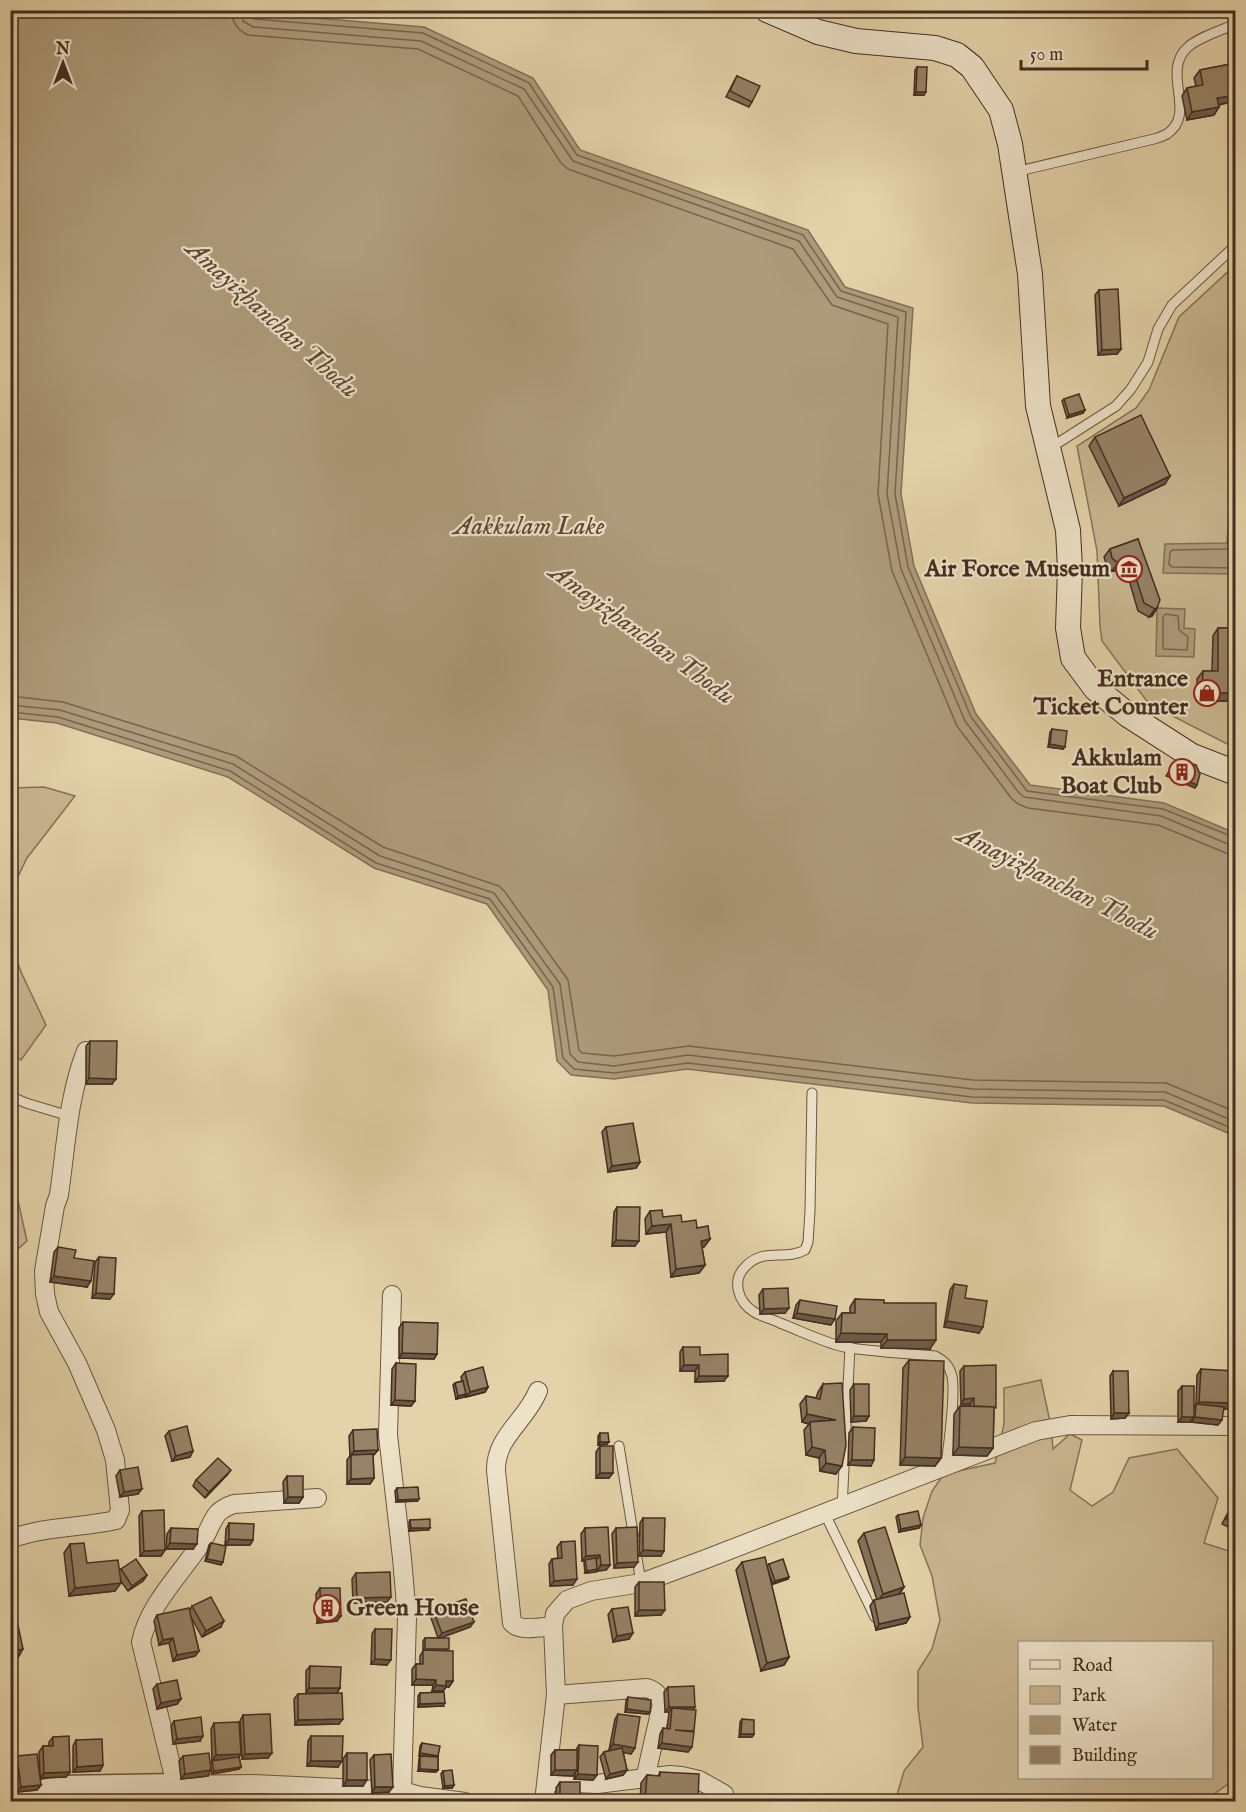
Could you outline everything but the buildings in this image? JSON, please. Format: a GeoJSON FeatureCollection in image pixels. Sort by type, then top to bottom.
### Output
{"type":"FeatureCollection","features":[{"type":"Feature","properties":{"kind":"main road"},"geometry":{"type":"LineString","coordinates":[[767,10],[818,32],[856,41],[935,48],[957,55],[972,67],[1001,110],[1015,172],[1030,274],[1038,406],[1068,530],[1070,569],[1068,628],[1073,658],[1096,690],[1128,715],[1192,756],[1236,773]]}},
{"type":"Feature","properties":{"kind":"street"},"geometry":{"type":"LineString","coordinates":[[10,1539],[30,1532],[116,1520],[120,1510],[115,1460],[106,1430],[77,1363],[49,1312],[45,1293],[44,1271],[61,1184],[69,1116],[86,1051]]}},
{"type":"Feature","properties":{"kind":"street"},"geometry":{"type":"LineString","coordinates":[[392,1295],[388,1435],[407,1618],[402,1791]]}},
{"type":"Feature","properties":{"kind":"street"},"geometry":{"type":"LineString","coordinates":[[538,1391],[534,1402],[498,1450],[496,1471],[512,1623],[521,1628],[553,1626]]}},
{"type":"Feature","properties":{"kind":"street"},"geometry":{"type":"LineString","coordinates":[[544,1802],[556,1695],[553,1626],[555,1614],[567,1600],[591,1591],[640,1583],[833,1511],[1036,1431],[1070,1425],[1236,1426]]}},
{"type":"Feature","properties":{"kind":"street"},"geometry":{"type":"LineString","coordinates":[[179,1793],[141,1642],[144,1628],[202,1541],[217,1514],[226,1506],[317,1498]]}},
{"type":"Feature","properties":{"kind":"street"},"geometry":{"type":"LineString","coordinates":[[556,1695],[647,1688],[654,1690],[662,1704],[645,1779]]}},
{"type":"Feature","properties":{"kind":"street"},"geometry":{"type":"LineString","coordinates":[[548,1782],[597,1784],[670,1775],[699,1780],[724,1794]]}},
{"type":"Feature","properties":{"kind":"street"},"geometry":{"type":"LineString","coordinates":[[10,1798],[60,1787],[179,1793],[254,1784],[402,1791],[420,1796],[465,1802]]}},
{"type":"Feature","properties":{"kind":"lane"},"geometry":{"type":"LineString","coordinates":[[1015,172],[1167,134],[1175,125],[1180,113],[1176,70],[1182,53],[1190,45],[1236,24]]}},
{"type":"Feature","properties":{"kind":"lane"},"geometry":{"type":"LineString","coordinates":[[1048,449],[1116,406],[1131,389],[1148,362],[1158,329],[1172,305],[1236,245]]}},
{"type":"Feature","properties":{"kind":"lane"},"geometry":{"type":"LineString","coordinates":[[812,1093],[810,1211],[808,1242],[805,1250],[798,1254],[771,1254],[756,1257],[743,1268],[737,1288],[741,1299],[754,1312],[828,1342],[850,1347],[935,1356],[944,1361],[952,1374],[953,1388],[946,1466]]}},
{"type":"Feature","properties":{"kind":"lane"},"geometry":{"type":"LineString","coordinates":[[10,1096],[69,1116]]}},
{"type":"Feature","properties":{"kind":"lane"},"geometry":{"type":"LineString","coordinates":[[850,1347],[833,1511],[880,1627]]}},
{"type":"Feature","properties":{"kind":"lane"},"geometry":{"type":"LineString","coordinates":[[619,1446],[640,1583]]}},
{"type":"Feature","properties":{"kind":"green space"},"geometry":{"type":"Polygon","coordinates":[[[1235,265],[1235,748],[1149,704],[1102,641],[1097,551],[1077,446],[1136,408],[1149,390],[1179,317],[1235,265]]]}},
{"type":"Feature","properties":{"kind":"green space"},"geometry":{"type":"Polygon","coordinates":[[[44,787],[75,796],[27,858],[11,891],[11,788],[44,787]]]}},
{"type":"Feature","properties":{"kind":"green space"},"geometry":{"type":"Polygon","coordinates":[[[10,941],[21,972],[46,1025],[21,1060],[11,1054],[10,941]]]}},
{"type":"Feature","properties":{"kind":"green space"},"geometry":{"type":"Polygon","coordinates":[[[11,1118],[18,1122],[14,1183],[27,1241],[11,1255],[11,1118]]]}},
{"type":"Feature","properties":{"kind":"green space"},"geometry":{"type":"Polygon","coordinates":[[[1041,1380],[1051,1426],[1053,1449],[1070,1434],[1082,1440],[1070,1490],[1092,1506],[1113,1492],[1129,1458],[1177,1449],[1218,1498],[1204,1543],[1235,1553],[1235,1779],[1204,1801],[895,1802],[904,1771],[923,1747],[918,1707],[918,1671],[932,1649],[940,1620],[932,1576],[920,1545],[923,1518],[932,1491],[944,1474],[995,1463],[1004,1424],[1004,1388],[1041,1380]]]}},
{"type":"Feature","properties":{"kind":"water","name":"Aakkulam Lake"},"geometry":{"type":"Polygon","coordinates":[[[218,10],[424,27],[533,78],[580,150],[808,230],[845,287],[913,308],[901,494],[914,566],[976,714],[1030,785],[1164,803],[1235,833],[1235,1136],[1164,1106],[972,1103],[687,1069],[614,1079],[571,1075],[557,1061],[548,990],[487,904],[374,868],[228,777],[57,723],[11,718],[11,11],[218,10]]]}},
{"type":"Feature","properties":{"kind":"water"},"geometry":{"type":"Polygon","coordinates":[[[1230,497],[1235,497],[1235,574],[1163,573],[1165,544],[1227,543],[1230,497]]]}},
{"type":"Feature","properties":{"kind":"water"},"geometry":{"type":"Polygon","coordinates":[[[1157,608],[1185,609],[1184,628],[1195,629],[1194,657],[1156,656],[1157,608]]]}},
{"type":"Feature","properties":{"kind":"place","name":"Air Force Museum"},"geometry":{"type":"Point","coordinates":[1129,569]}},
{"type":"Feature","properties":{"kind":"place","name":"Entrance Ticket Counter"},"geometry":{"type":"Point","coordinates":[1207,693]}},
{"type":"Feature","properties":{"kind":"place","name":"Akkulam Boat Club"},"geometry":{"type":"Point","coordinates":[1182,772]}},
{"type":"Feature","properties":{"kind":"place","name":"Green House"},"geometry":{"type":"Point","coordinates":[327,1608]}},
{"type":"Feature","properties":{"kind":"water label","name":"Amayizhanchan Thodu"},"geometry":{"type":"Point","coordinates":[272,319]}},
{"type":"Feature","properties":{"kind":"water label","name":"Amayizhanchan Thodu"},"geometry":{"type":"Point","coordinates":[642,634]}},
{"type":"Feature","properties":{"kind":"water label","name":"Amayizhanchan Thodu"},"geometry":{"type":"Point","coordinates":[1058,883]}}]}
